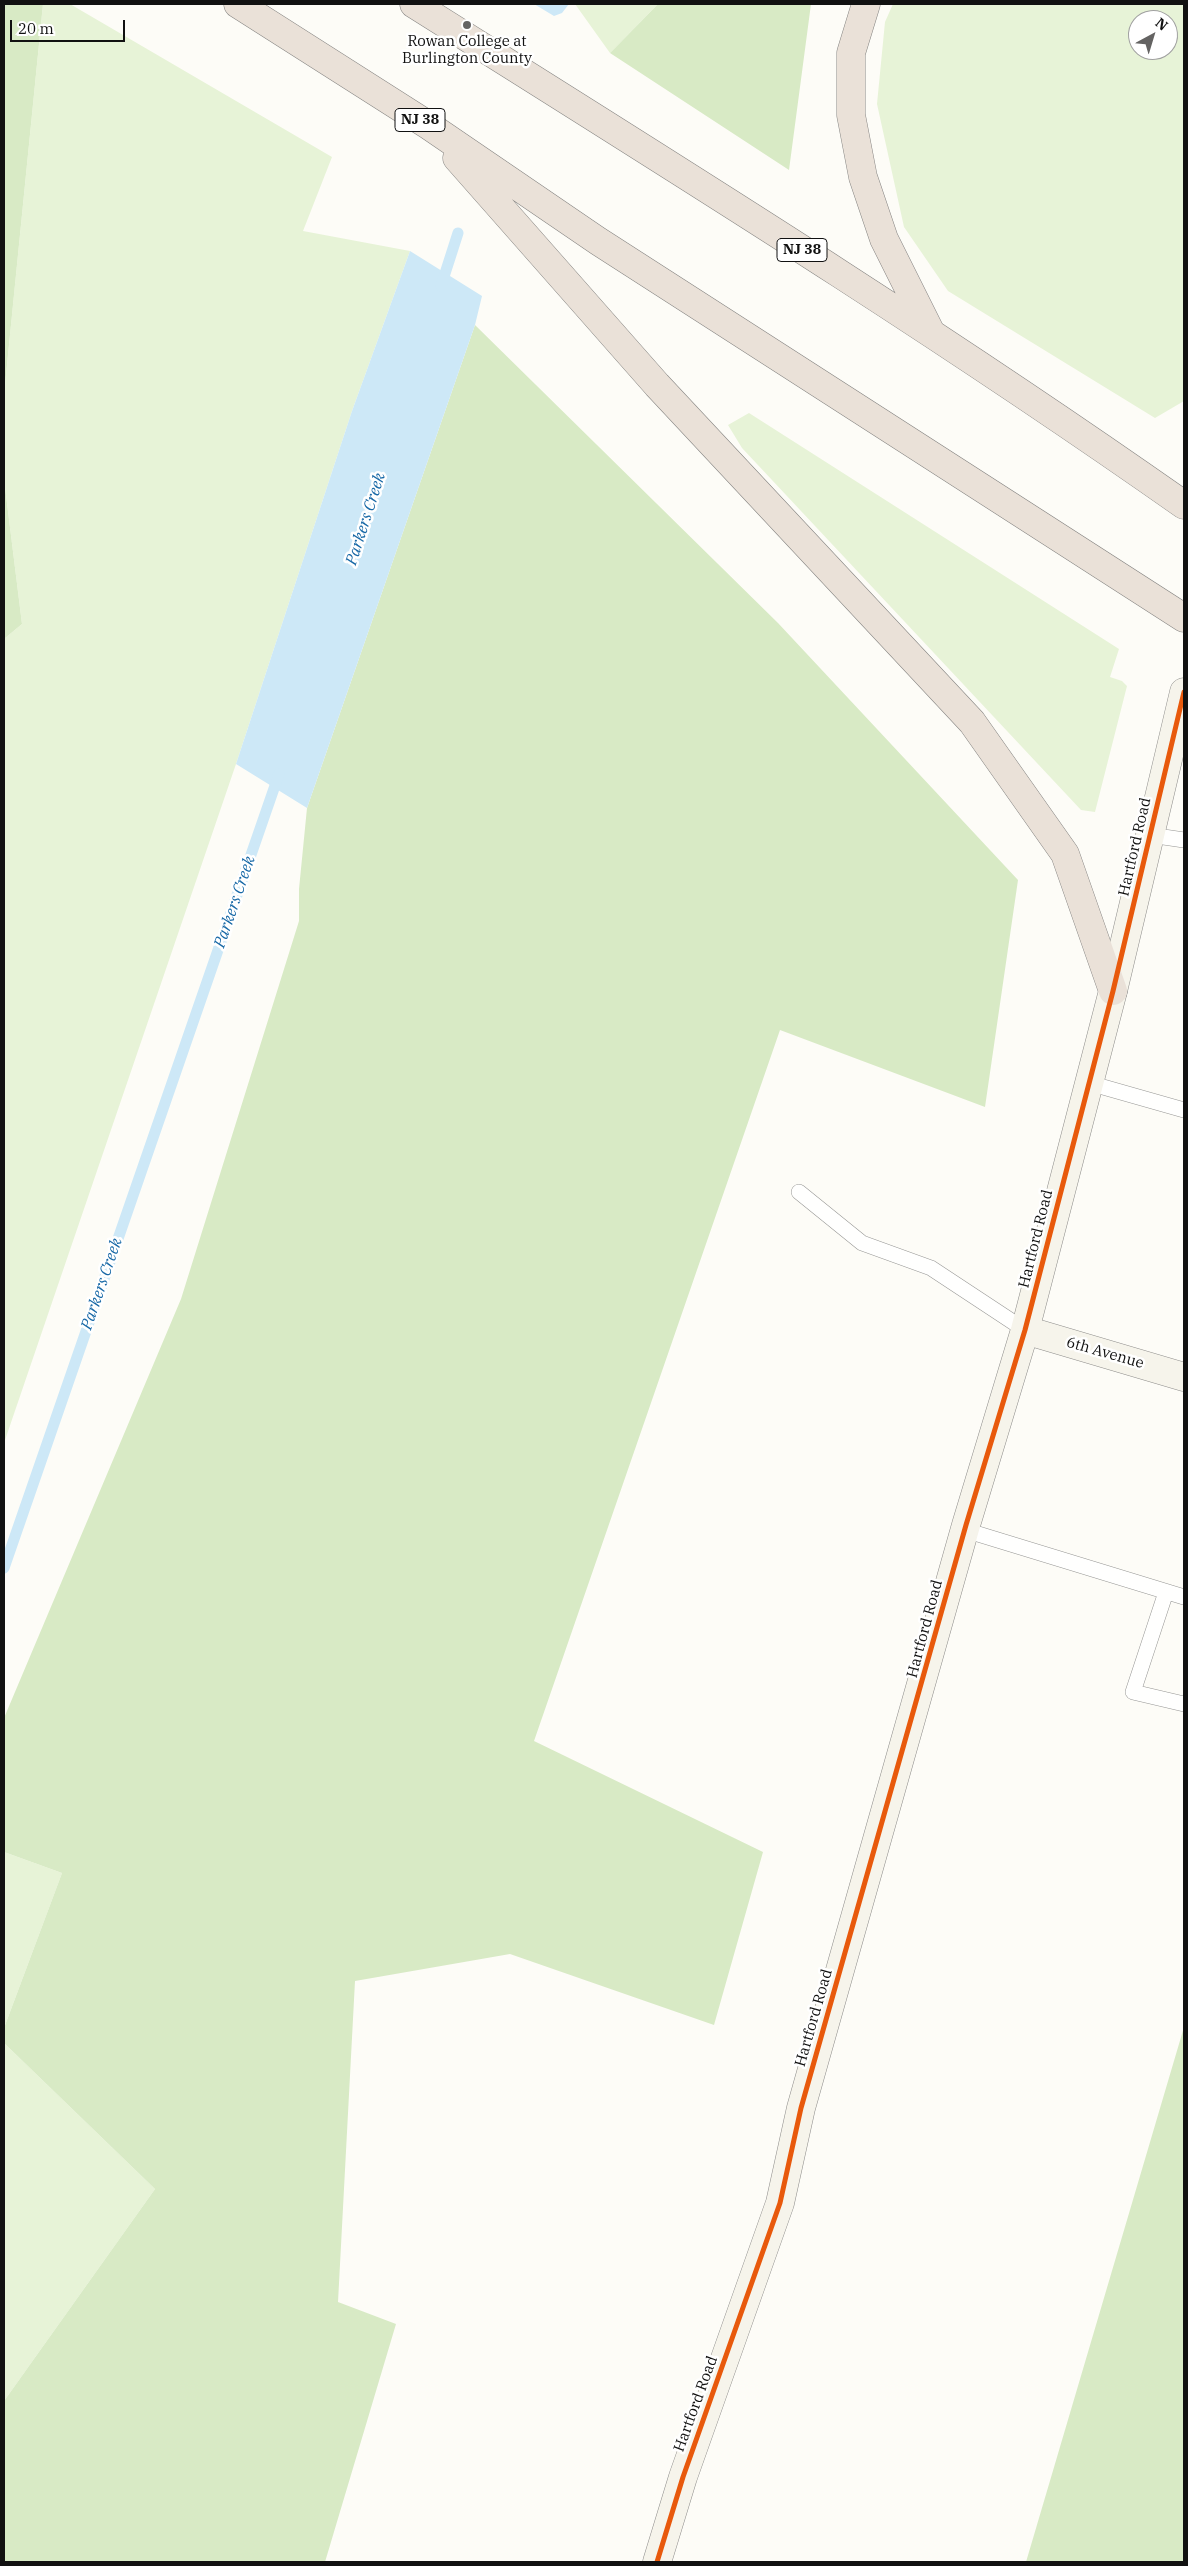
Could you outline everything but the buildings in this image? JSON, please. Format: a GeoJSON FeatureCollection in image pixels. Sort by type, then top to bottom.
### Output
{"type":"FeatureCollection","features":[{"type":"Feature","properties":{"kind":"highway","name":"NJ 38"},"geometry":{"type":"LineString","coordinates":[[238,4],[428,125],[598,241],[1184,618]]}},
{"type":"Feature","properties":{"kind":"highway","name":"NJ 38"},"geometry":{"type":"LineString","coordinates":[[414,4],[931,332],[1050,411],[1184,505]]}},
{"type":"Feature","properties":{"kind":"highway"},"geometry":{"type":"LineString","coordinates":[[866,4],[852,53],[851,115],[861,168],[884,239],[931,332]]}},
{"type":"Feature","properties":{"kind":"highway"},"geometry":{"type":"LineString","coordinates":[[428,125],[602,320],[657,385],[972,722],[1064,854],[1113,991]]}},
{"type":"Feature","properties":{"kind":"street","name":"Hartford Road"},"geometry":{"type":"LineString","coordinates":[[657,2562],[683,2477],[780,2202],[801,2108],[965,1530],[1025,1330],[1113,991],[1184,692]]}},
{"type":"Feature","properties":{"kind":"street","name":"6th Avenue"},"geometry":{"type":"LineString","coordinates":[[1025,1330],[1184,1376]]}},
{"type":"Feature","properties":{"kind":"lane"},"geometry":{"type":"LineString","coordinates":[[1150,836],[1184,840]]}},
{"type":"Feature","properties":{"kind":"lane"},"geometry":{"type":"LineString","coordinates":[[1089,1083],[1184,1110]]}},
{"type":"Feature","properties":{"kind":"lane"},"geometry":{"type":"LineString","coordinates":[[799,1192],[862,1243],[931,1268],[1025,1330]]}},
{"type":"Feature","properties":{"kind":"lane"},"geometry":{"type":"LineString","coordinates":[[965,1530],[1184,1598]]}},
{"type":"Feature","properties":{"kind":"lane"},"geometry":{"type":"LineString","coordinates":[[1166,1592],[1133,1692],[1184,1704]]}},
{"type":"Feature","properties":{"kind":"green space"},"geometry":{"type":"Polygon","coordinates":[[[4,4],[43,4],[4,395],[4,4]]]}},
{"type":"Feature","properties":{"kind":"green space"},"geometry":{"type":"Polygon","coordinates":[[[43,4],[70,4],[332,157],[303,231],[410,251],[352,411],[236,764],[4,1443],[4,639],[22,624],[4,479],[4,395],[43,4]]]}},
{"type":"Feature","properties":{"kind":"green space"},"geometry":{"type":"Polygon","coordinates":[[[575,4],[658,4],[610,53],[575,4]]]}},
{"type":"Feature","properties":{"kind":"green space"},"geometry":{"type":"Polygon","coordinates":[[[658,4],[811,4],[789,170],[610,53],[658,4]]]}},
{"type":"Feature","properties":{"kind":"green space"},"geometry":{"type":"Polygon","coordinates":[[[893,4],[1184,4],[1184,401],[1155,418],[948,291],[904,227],[877,104],[885,22],[893,4]]]}},
{"type":"Feature","properties":{"kind":"green space"},"geometry":{"type":"Polygon","coordinates":[[[475,325],[778,623],[1018,880],[985,1107],[780,1030],[534,1741],[763,1852],[714,2025],[510,1954],[355,1981],[338,2302],[396,2324],[325,2562],[4,2562],[4,2401],[155,2189],[4,2043],[4,2028],[62,1873],[4,1852],[4,1718],[181,1299],[299,921],[299,889],[307,808],[475,325]]]}},
{"type":"Feature","properties":{"kind":"green space"},"geometry":{"type":"Polygon","coordinates":[[[749,413],[1119,649],[1110,677],[1122,681],[1127,686],[1095,812],[1081,810],[742,448],[728,425],[749,413]]]}},
{"type":"Feature","properties":{"kind":"green space"},"geometry":{"type":"Polygon","coordinates":[[[4,479],[22,624],[4,639],[4,479]]]}},
{"type":"Feature","properties":{"kind":"green space"},"geometry":{"type":"Polygon","coordinates":[[[4,1852],[62,1873],[4,2028],[4,1852]]]}},
{"type":"Feature","properties":{"kind":"green space"},"geometry":{"type":"Polygon","coordinates":[[[1184,2027],[1184,2562],[1026,2562],[1184,2027]]]}},
{"type":"Feature","properties":{"kind":"green space"},"geometry":{"type":"Polygon","coordinates":[[[4,2043],[155,2189],[4,2401],[4,2043]]]}},
{"type":"Feature","properties":{"kind":"water"},"geometry":{"type":"Polygon","coordinates":[[[534,4],[569,4],[562,13],[554,16],[534,4]]]}},
{"type":"Feature","properties":{"kind":"water"},"geometry":{"type":"Polygon","coordinates":[[[410,251],[482,296],[475,325],[307,808],[236,764],[352,411],[410,251]]]}},
{"type":"Feature","properties":{"kind":"waterway","name":"Parkers Creek"},"geometry":{"type":"LineString","coordinates":[[441,286],[458,233]]}},
{"type":"Feature","properties":{"kind":"waterway","name":"Parkers Creek"},"geometry":{"type":"LineString","coordinates":[[4,1568],[279,774]]}},
{"type":"Feature","properties":{"kind":"cycle path"},"geometry":{"type":"LineString","coordinates":[[657,2562],[683,2477],[780,2203],[801,2108],[966,1525],[1025,1330],[1113,991],[1184,692]]}},
{"type":"Feature","properties":{"kind":"place","name":"Rowan College at Burlington County"},"geometry":{"type":"Point","coordinates":[467,25]}}]}
